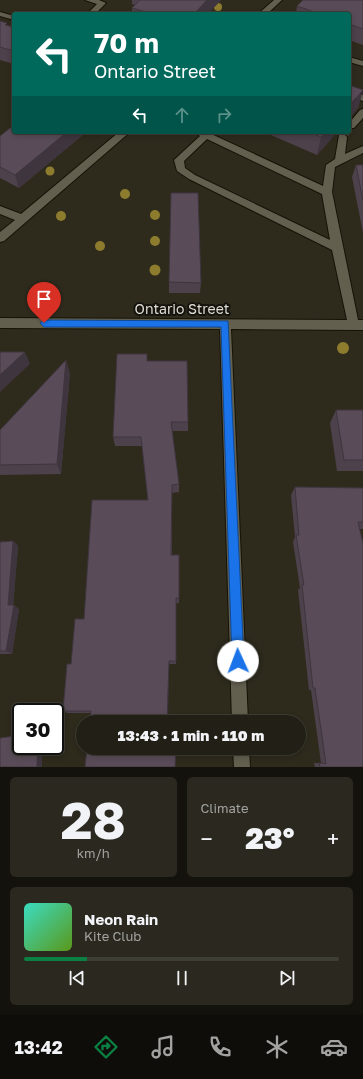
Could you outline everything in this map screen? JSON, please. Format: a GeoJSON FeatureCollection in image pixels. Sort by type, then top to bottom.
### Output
{"type":"FeatureCollection","features":[{"type":"Feature","properties":{"kind":"street"},"geometry":{"type":"LineString","coordinates":[[89,0],[102,3],[93,12]]}},
{"type":"Feature","properties":{"kind":"street"},"geometry":{"type":"LineString","coordinates":[[264,12],[278,0]]}},
{"type":"Feature","properties":{"kind":"street"},"geometry":{"type":"LineString","coordinates":[[0,14],[12,17]]}},
{"type":"Feature","properties":{"kind":"street"},"geometry":{"type":"LineString","coordinates":[[351,60],[363,64]]}},
{"type":"Feature","properties":{"kind":"street"},"geometry":{"type":"LineString","coordinates":[[351,94],[363,98]]}},
{"type":"Feature","properties":{"kind":"street"},"geometry":{"type":"LineString","coordinates":[[351,126],[363,112]]}},
{"type":"Feature","properties":{"kind":"street"},"geometry":{"type":"LineString","coordinates":[[0,238],[123,134]]}},
{"type":"Feature","properties":{"kind":"street"},"geometry":{"type":"LineString","coordinates":[[202,134],[179,160],[180,169],[192,177],[337,248]]}},
{"type":"Feature","properties":{"kind":"street"},"geometry":{"type":"LineString","coordinates":[[205,134],[327,192]]}},
{"type":"Feature","properties":{"kind":"street"},"geometry":{"type":"LineString","coordinates":[[340,161],[342,137]]}},
{"type":"Feature","properties":{"kind":"street"},"geometry":{"type":"LineString","coordinates":[[358,324],[337,248],[327,192],[331,165],[363,149]]}},
{"type":"Feature","properties":{"kind":"street"},"geometry":{"type":"LineString","coordinates":[[0,210],[22,219]]}},
{"type":"Feature","properties":{"kind":"street","name":"Ontario Street"},"geometry":{"type":"LineString","coordinates":[[0,323],[358,324]]}},
{"type":"Feature","properties":{"kind":"street"},"geometry":{"type":"LineString","coordinates":[[225,324],[240,715]]}},
{"type":"Feature","properties":{"kind":"street"},"geometry":{"type":"LineString","coordinates":[[241,755],[242,767]]}},
{"type":"Feature","properties":{"kind":"building"},"geometry":{"type":"Polygon","coordinates":[[[140,0],[207,0],[196,12],[146,12],[132,8],[140,0]]]}},
{"type":"Feature","properties":{"kind":"building"},"geometry":{"type":"Polygon","coordinates":[[[303,0],[363,0],[363,29],[351,25],[351,12],[314,12],[297,6],[303,0]]]}},
{"type":"Feature","properties":{"kind":"building"},"geometry":{"type":"Polygon","coordinates":[[[0,21],[7,23],[5,25],[12,27],[12,50],[0,47],[0,21]]]}},
{"type":"Feature","properties":{"kind":"building"},"geometry":{"type":"Polygon","coordinates":[[[351,86],[363,90],[351,104],[351,86]]]}},
{"type":"Feature","properties":{"kind":"building"},"geometry":{"type":"Polygon","coordinates":[[[12,127],[12,134],[65,134],[15,175],[0,167],[0,136],[12,127]]]}},
{"type":"Feature","properties":{"kind":"building"},"geometry":{"type":"Polygon","coordinates":[[[314,134],[324,134],[321,137],[314,134]]]}},
{"type":"Feature","properties":{"kind":"building"},"geometry":{"type":"Polygon","coordinates":[[[356,165],[363,165],[363,201],[356,165]]]}},
{"type":"Feature","properties":{"kind":"building"},"geometry":{"type":"Polygon","coordinates":[[[171,193],[198,193],[201,283],[169,282],[171,193]]]}},
{"type":"Feature","properties":{"kind":"building"},"geometry":{"type":"Polygon","coordinates":[[[0,352],[25,352],[0,375],[0,352]]]}},
{"type":"Feature","properties":{"kind":"building"},"geometry":{"type":"Polygon","coordinates":[[[117,354],[147,354],[147,361],[187,361],[188,422],[171,422],[179,484],[172,485],[171,555],[179,555],[179,598],[176,598],[176,661],[169,661],[167,715],[91,715],[91,711],[64,711],[67,664],[71,664],[75,619],[84,619],[92,500],[148,500],[141,437],[113,437],[117,354]]]}},
{"type":"Feature","properties":{"kind":"building"},"geometry":{"type":"Polygon","coordinates":[[[66,360],[57,464],[0,465],[0,430],[66,360]]]}},
{"type":"Feature","properties":{"kind":"building"},"geometry":{"type":"Polygon","coordinates":[[[336,410],[363,410],[363,460],[344,460],[336,410]]]}},
{"type":"Feature","properties":{"kind":"building"},"geometry":{"type":"Polygon","coordinates":[[[295,487],[363,488],[363,522],[358,522],[363,543],[363,767],[320,767],[319,763],[326,764],[315,688],[313,688],[302,585],[304,585],[296,535],[299,535],[295,487]]]}},
{"type":"Feature","properties":{"kind":"building"},"geometry":{"type":"Polygon","coordinates":[[[13,541],[8,605],[14,605],[6,651],[0,651],[0,542],[13,541]]]}},
{"type":"Feature","properties":{"kind":"building"},"geometry":{"type":"Polygon","coordinates":[[[12,736],[12,755],[38,755],[37,767],[0,767],[0,738],[12,736]]]}},
{"type":"Feature","properties":{"kind":"building"},"geometry":{"type":"Polygon","coordinates":[[[86,755],[176,755],[175,767],[85,767],[86,755]]]}},
{"type":"Feature","properties":{"kind":"route"},"geometry":{"type":"LineString","coordinates":[[44,323],[225,324],[238,661]]}}]}
